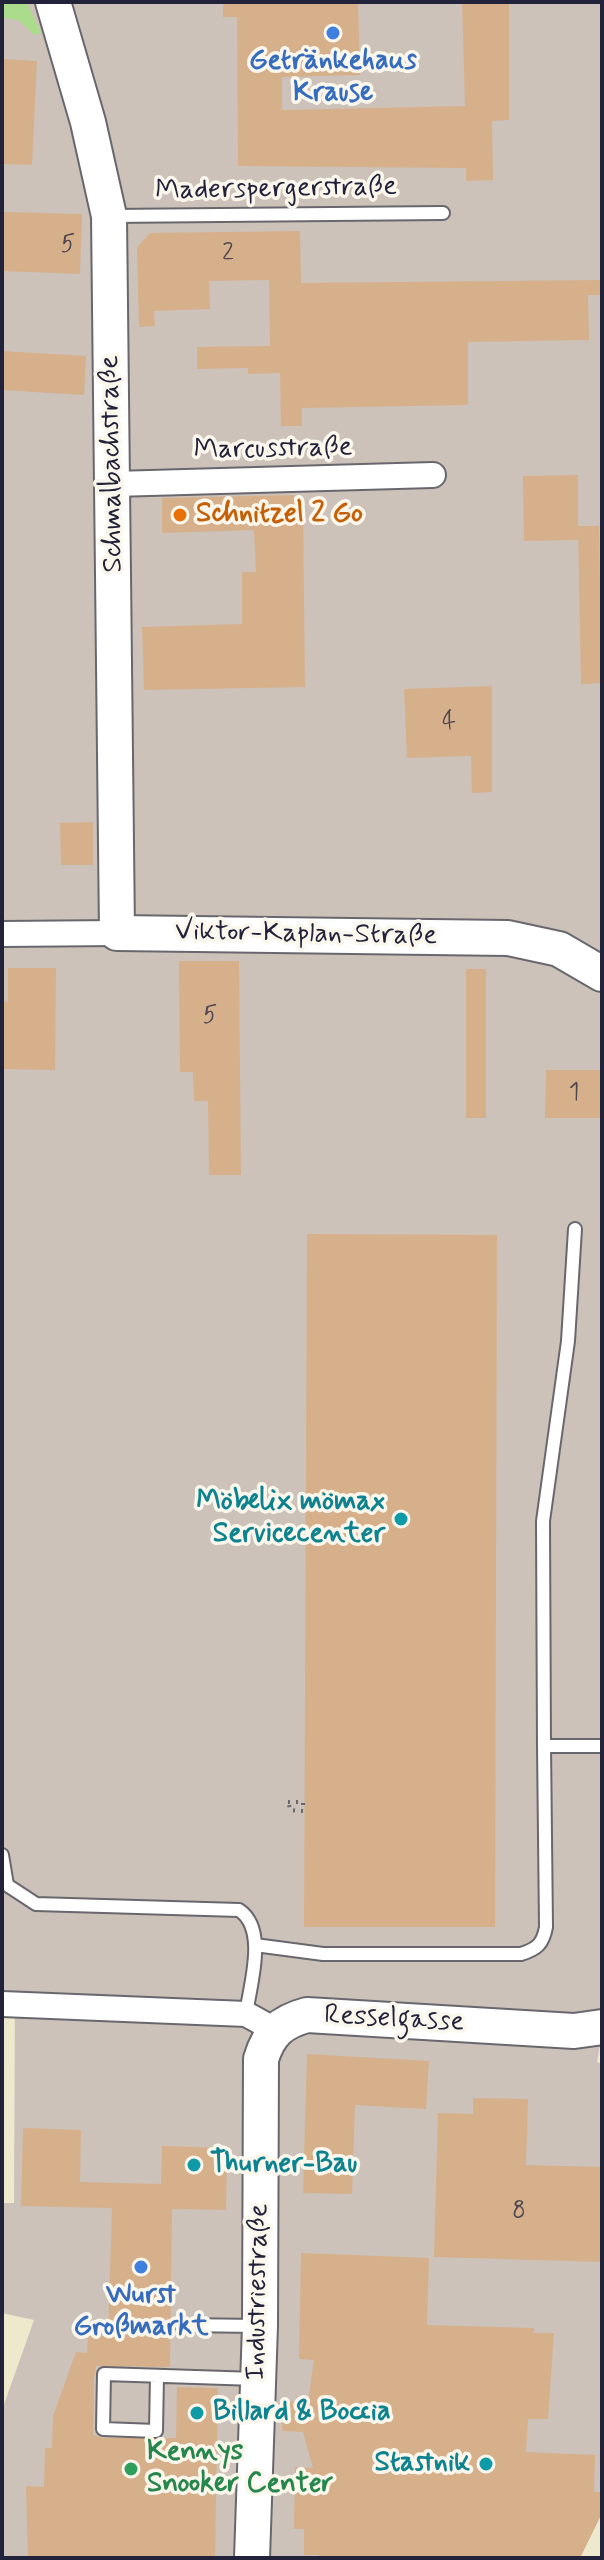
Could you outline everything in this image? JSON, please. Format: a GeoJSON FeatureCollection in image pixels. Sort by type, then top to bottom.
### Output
{"type":"FeatureCollection","features":[{"type":"Feature","properties":{"kind":"street","name":"Schmalbachstraße"},"geometry":{"type":"LineString","coordinates":[[53,2],[88,122],[109,216],[117,933]]}},
{"type":"Feature","properties":{"kind":"street","name":"Marcusstraße"},"geometry":{"type":"LineString","coordinates":[[114,484],[433,475]]}},
{"type":"Feature","properties":{"kind":"street","name":"Viktor-Kaplan-Straße"},"geometry":{"type":"LineString","coordinates":[[2,934],[508,938],[559,949],[602,974]]}},
{"type":"Feature","properties":{"kind":"street","name":"Resselgasse"},"geometry":{"type":"LineString","coordinates":[[2,2004],[261,2022],[307,2015],[574,2031],[602,2027]]}},
{"type":"Feature","properties":{"kind":"street","name":"Industriestraße"},"geometry":{"type":"LineString","coordinates":[[252,2558],[260,2326],[261,2022]]}},
{"type":"Feature","properties":{"kind":"lane","name":"Maderspergerstraße"},"geometry":{"type":"LineString","coordinates":[[109,216],[443,213]]}},
{"type":"Feature","properties":{"kind":"lane"},"geometry":{"type":"LineString","coordinates":[[255,1945],[339,1955],[521,1954],[535,1949],[544,1939],[543,1521],[568,1341],[575,1229]]}},
{"type":"Feature","properties":{"kind":"lane"},"geometry":{"type":"LineString","coordinates":[[544,1746],[602,1746]]}},
{"type":"Feature","properties":{"kind":"lane"},"geometry":{"type":"LineString","coordinates":[[2,1855],[7,1885],[36,1904],[239,1910],[251,1921],[261,2022]]}},
{"type":"Feature","properties":{"kind":"lane"},"geometry":{"type":"LineString","coordinates":[[181,2325],[260,2326]]}},
{"type":"Feature","properties":{"kind":"lane"},"geometry":{"type":"LineString","coordinates":[[157,2376],[156,2431],[103,2429],[104,2374],[259,2379]]}},
{"type":"Feature","properties":{"kind":"path"},"geometry":{"type":"LineString","coordinates":[[288,1802],[303,1802],[303,1811],[290,1810],[289,1804],[305,1804]]}},
{"type":"Feature","properties":{"kind":"shaded area"},"geometry":{"type":"Polygon","coordinates":[[[2,2],[602,2],[602,2034],[597,2062],[602,2064],[602,2513],[580,2558],[2,2558],[2,2410],[34,2320],[2,2313],[2,2203],[14,2203],[15,1995],[2,1994],[2,2]]]}},
{"type":"Feature","properties":{"kind":"green space"},"geometry":{"type":"Polygon","coordinates":[[[2,2],[27,3],[41,33],[34,35],[20,21],[2,17],[2,2]]]}},
{"type":"Feature","properties":{"kind":"building"},"geometry":{"type":"Polygon","coordinates":[[[223,2],[358,2],[360,75],[282,77],[282,110],[465,106],[462,2],[509,2],[509,120],[492,121],[493,180],[466,181],[466,168],[238,166],[237,17],[223,17],[223,2]]]}},
{"type":"Feature","properties":{"kind":"building"},"geometry":{"type":"Polygon","coordinates":[[[2,59],[37,61],[32,165],[2,164],[2,59]]]}},
{"type":"Feature","properties":{"kind":"building"},"geometry":{"type":"Polygon","coordinates":[[[2,212],[82,214],[80,274],[2,271],[2,212]]]}},
{"type":"Feature","properties":{"kind":"building"},"geometry":{"type":"Polygon","coordinates":[[[300,231],[301,283],[600,280],[600,295],[588,295],[589,340],[468,342],[468,405],[302,408],[302,426],[281,426],[280,373],[248,374],[248,368],[197,369],[197,347],[270,346],[269,280],[209,281],[210,309],[154,311],[155,326],[139,327],[137,247],[150,233],[300,231]]]}},
{"type":"Feature","properties":{"kind":"building"},"geometry":{"type":"Polygon","coordinates":[[[2,351],[86,356],[84,395],[2,390],[2,351]]]}},
{"type":"Feature","properties":{"kind":"building"},"geometry":{"type":"Polygon","coordinates":[[[578,475],[578,540],[524,541],[523,476],[578,475]]]}},
{"type":"Feature","properties":{"kind":"building"},"geometry":{"type":"Polygon","coordinates":[[[294,495],[295,509],[303,509],[305,687],[144,690],[142,627],[242,624],[242,572],[256,572],[254,530],[162,533],[162,498],[294,495]]]}},
{"type":"Feature","properties":{"kind":"building"},"geometry":{"type":"Polygon","coordinates":[[[578,526],[599,526],[602,683],[581,684],[578,526]]]}},
{"type":"Feature","properties":{"kind":"building"},"geometry":{"type":"Polygon","coordinates":[[[492,686],[492,792],[472,793],[471,756],[407,758],[404,689],[492,686]]]}},
{"type":"Feature","properties":{"kind":"building"},"geometry":{"type":"Polygon","coordinates":[[[93,822],[93,865],[61,865],[60,823],[93,822]]]}},
{"type":"Feature","properties":{"kind":"building"},"geometry":{"type":"Polygon","coordinates":[[[179,961],[239,961],[241,1175],[209,1175],[208,1101],[194,1101],[193,1072],[180,1072],[179,961]]]}},
{"type":"Feature","properties":{"kind":"building"},"geometry":{"type":"Polygon","coordinates":[[[8,968],[56,968],[55,1070],[3,1069],[3,1001],[8,1002],[8,968]]]}},
{"type":"Feature","properties":{"kind":"building"},"geometry":{"type":"Polygon","coordinates":[[[466,969],[486,969],[486,1118],[466,1118],[466,969]]]}},
{"type":"Feature","properties":{"kind":"building"},"geometry":{"type":"Polygon","coordinates":[[[546,1070],[602,1070],[602,1118],[545,1118],[546,1070]]]}},
{"type":"Feature","properties":{"kind":"building","name":"Möbelix mömax Servicecenter"},"geometry":{"type":"Polygon","coordinates":[[[307,1234],[497,1235],[495,1927],[304,1927],[307,1234]]]}},
{"type":"Feature","properties":{"kind":"building"},"geometry":{"type":"Polygon","coordinates":[[[307,2054],[429,2061],[426,2109],[355,2105],[352,2194],[303,2193],[307,2054]]]}},
{"type":"Feature","properties":{"kind":"building"},"geometry":{"type":"Polygon","coordinates":[[[473,2098],[528,2099],[526,2165],[602,2167],[602,2262],[434,2257],[438,2113],[473,2114],[473,2098]]]}},
{"type":"Feature","properties":{"kind":"building"},"geometry":{"type":"Polygon","coordinates":[[[23,2128],[81,2130],[80,2182],[161,2184],[162,2146],[227,2148],[226,2210],[172,2209],[170,2367],[96,2366],[94,2380],[93,2435],[103,2438],[176,2438],[177,2387],[218,2388],[215,2558],[28,2558],[26,2486],[44,2487],[45,2448],[52,2448],[53,2416],[76,2352],[87,2353],[88,2336],[108,2336],[112,2208],[21,2206],[23,2128]]]}},
{"type":"Feature","properties":{"kind":"building","name":"Stastnik"},"geometry":{"type":"Polygon","coordinates":[[[301,2253],[429,2258],[427,2325],[534,2328],[534,2333],[554,2333],[548,2419],[528,2419],[526,2452],[595,2455],[594,2492],[602,2492],[602,2513],[580,2558],[319,2558],[319,2555],[304,2555],[304,2529],[294,2529],[295,2467],[313,2468],[303,2432],[282,2431],[283,2401],[308,2402],[314,2360],[299,2359],[301,2253]]]}},
{"type":"Feature","properties":{"kind":"place","name":"Getränkehaus Krause"},"geometry":{"type":"Point","coordinates":[333,33]}},
{"type":"Feature","properties":{"kind":"place","name":"Schnitzel 2 Go"},"geometry":{"type":"Point","coordinates":[180,515]}},
{"type":"Feature","properties":{"kind":"place","name":"Möbelix mömax Servicecenter"},"geometry":{"type":"Point","coordinates":[401,1519]}},
{"type":"Feature","properties":{"kind":"place","name":"Thurner-Bau"},"geometry":{"type":"Point","coordinates":[194,2165]}},
{"type":"Feature","properties":{"kind":"place","name":"Wurst Großmarkt"},"geometry":{"type":"Point","coordinates":[141,2267]}},
{"type":"Feature","properties":{"kind":"place","name":"Billard & Boccia"},"geometry":{"type":"Point","coordinates":[197,2413]}},
{"type":"Feature","properties":{"kind":"place","name":"Stastnik"},"geometry":{"type":"Point","coordinates":[486,2464]}},
{"type":"Feature","properties":{"kind":"place","name":"Kennys Snooker Center"},"geometry":{"type":"Point","coordinates":[131,2469]}}]}
